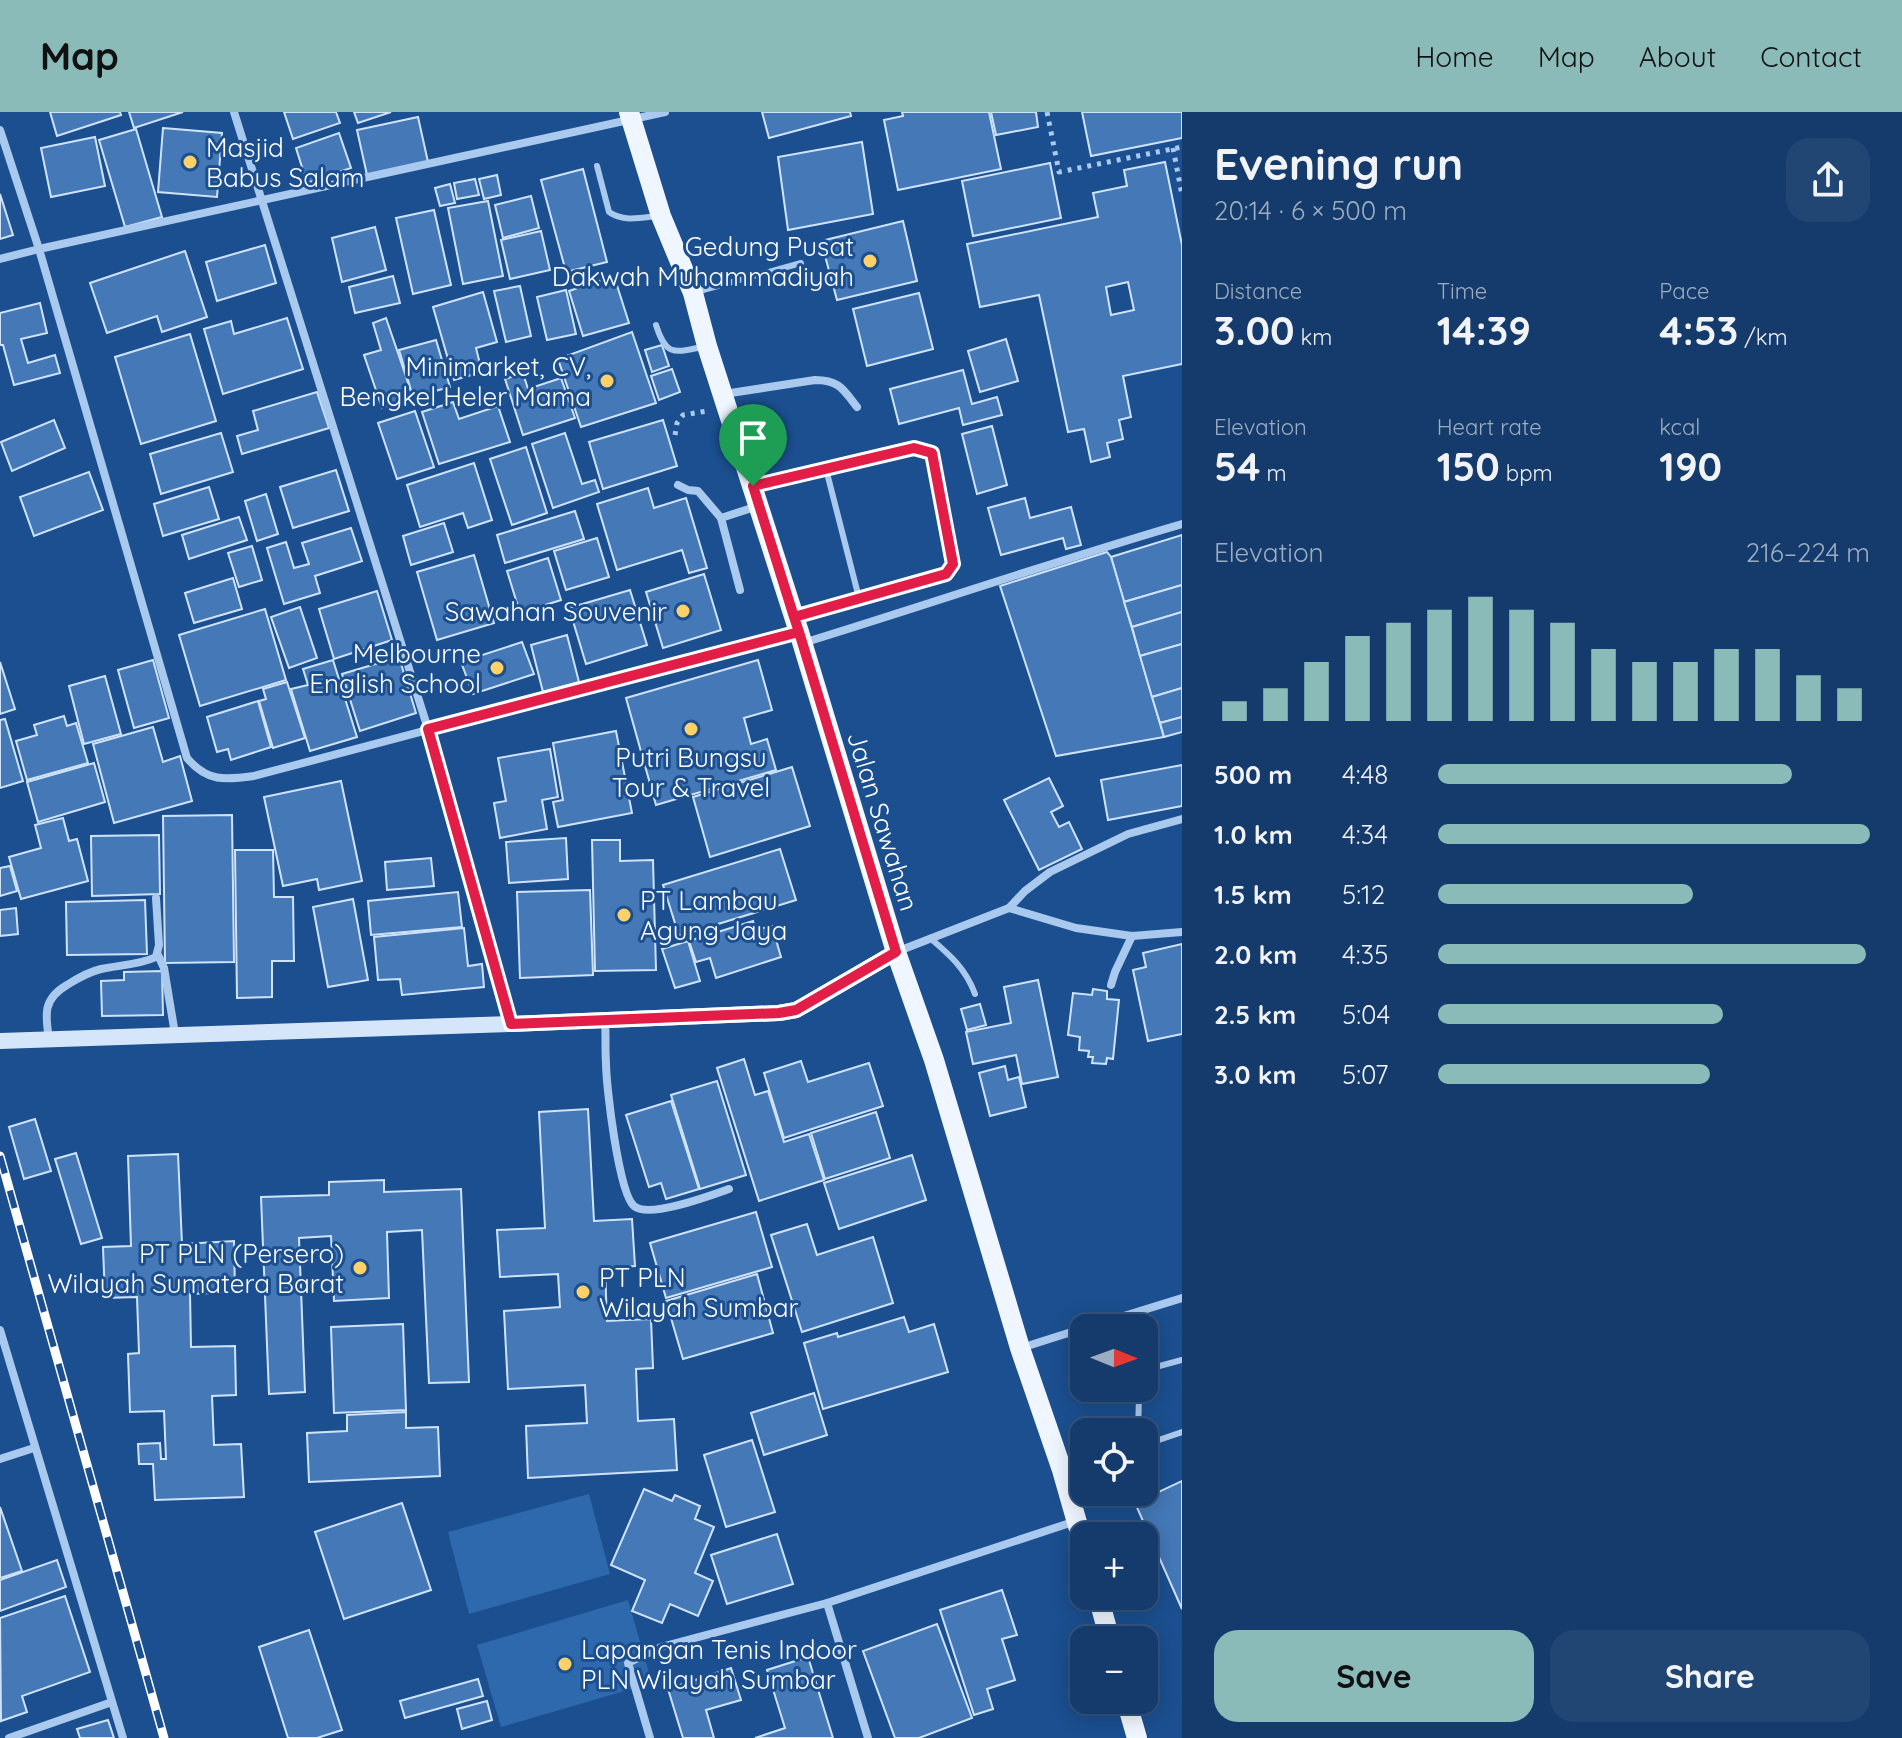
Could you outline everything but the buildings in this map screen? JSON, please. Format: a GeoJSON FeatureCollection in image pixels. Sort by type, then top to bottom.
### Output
{"type":"FeatureCollection","features":[{"type":"Feature","properties":{"kind":"main road","name":"Jalan Sawahan"},"geometry":{"type":"LineString","coordinates":[[630,116],[661,216],[693,293],[896,952],[934,1060],[1020,1348],[1077,1521]]}},
{"type":"Feature","properties":{"kind":"main road"},"geometry":{"type":"LineString","coordinates":[[0,1041],[779,1013],[796,1010],[896,952]]}},
{"type":"Feature","properties":{"kind":"main road"},"geometry":{"type":"LineString","coordinates":[[1130,1714],[1137,1738]]}},
{"type":"Feature","properties":{"kind":"street"},"geometry":{"type":"LineString","coordinates":[[234,112],[428,729],[511,1024]]}},
{"type":"Feature","properties":{"kind":"street"},"geometry":{"type":"LineString","coordinates":[[0,259],[630,116],[665,112]]}},
{"type":"Feature","properties":{"kind":"street"},"geometry":{"type":"LineString","coordinates":[[0,130],[39,249],[187,758],[197,771],[211,777],[254,776],[799,631],[1182,524]]}},
{"type":"Feature","properties":{"kind":"street"},"geometry":{"type":"LineString","coordinates":[[726,402],[826,380],[836,383],[857,407]]}},
{"type":"Feature","properties":{"kind":"street"},"geometry":{"type":"LineString","coordinates":[[678,485],[698,491],[721,518],[740,590]]}},
{"type":"Feature","properties":{"kind":"street"},"geometry":{"type":"LineString","coordinates":[[721,518],[759,506]]}},
{"type":"Feature","properties":{"kind":"street"},"geometry":{"type":"LineString","coordinates":[[896,952],[1009,908],[1050,872],[1128,834],[1182,819]]}},
{"type":"Feature","properties":{"kind":"street"},"geometry":{"type":"LineString","coordinates":[[156,898],[158,955],[164,968],[175,1034]]}},
{"type":"Feature","properties":{"kind":"street"},"geometry":{"type":"LineString","coordinates":[[1009,908],[1076,928],[1132,936],[1182,932]]}},
{"type":"Feature","properties":{"kind":"street"},"geometry":{"type":"LineString","coordinates":[[1111,985],[1132,936]]}},
{"type":"Feature","properties":{"kind":"street"},"geometry":{"type":"LineString","coordinates":[[49,1040],[47,1007],[59,989],[84,974],[158,955]]}},
{"type":"Feature","properties":{"kind":"street"},"geometry":{"type":"LineString","coordinates":[[605,1019],[610,1105],[622,1174],[628,1197],[634,1206],[641,1209],[671,1207],[729,1189]]}},
{"type":"Feature","properties":{"kind":"street"},"geometry":{"type":"LineString","coordinates":[[1130,1314],[1182,1298]]}},
{"type":"Feature","properties":{"kind":"street"},"geometry":{"type":"LineString","coordinates":[[0,1330],[123,1738]]}},
{"type":"Feature","properties":{"kind":"street"},"geometry":{"type":"LineString","coordinates":[[1020,1348],[1070,1332]]}},
{"type":"Feature","properties":{"kind":"street"},"geometry":{"type":"LineString","coordinates":[[0,1459],[34,1448]]}},
{"type":"Feature","properties":{"kind":"street"},"geometry":{"type":"LineString","coordinates":[[650,1738],[628,1663],[661,1647],[827,1603],[1077,1521]]}},
{"type":"Feature","properties":{"kind":"street"},"geometry":{"type":"LineString","coordinates":[[827,1603],[868,1738]]}},
{"type":"Feature","properties":{"kind":"street"},"geometry":{"type":"LineString","coordinates":[[9,1738],[112,1702]]}},
{"type":"Feature","properties":{"kind":"lane"},"geometry":{"type":"LineString","coordinates":[[597,166],[609,212],[614,216],[625,219],[661,216]]}},
{"type":"Feature","properties":{"kind":"lane"},"geometry":{"type":"LineString","coordinates":[[693,293],[801,263]]}},
{"type":"Feature","properties":{"kind":"lane"},"geometry":{"type":"LineString","coordinates":[[656,325],[662,343],[673,351],[707,346]]}},
{"type":"Feature","properties":{"kind":"lane"},"geometry":{"type":"LineString","coordinates":[[753,486],[914,448],[932,453],[953,564],[946,574],[859,598],[799,631]]}},
{"type":"Feature","properties":{"kind":"lane"},"geometry":{"type":"LineString","coordinates":[[826,469],[859,598]]}},
{"type":"Feature","properties":{"kind":"lane"},"geometry":{"type":"LineString","coordinates":[[930,938],[959,962],[975,994]]}},
{"type":"Feature","properties":{"kind":"lane"},"geometry":{"type":"LineString","coordinates":[[1158,1366],[1182,1360]]}},
{"type":"Feature","properties":{"kind":"lane"},"geometry":{"type":"LineString","coordinates":[[1158,1440],[1182,1432]]}},
{"type":"Feature","properties":{"kind":"lane"},"geometry":{"type":"LineString","coordinates":[[1062,1470],[1070,1467]]}},
{"type":"Feature","properties":{"kind":"path"},"geometry":{"type":"LineString","coordinates":[[1047,112],[1059,172],[1182,147]]}},
{"type":"Feature","properties":{"kind":"path"},"geometry":{"type":"LineString","coordinates":[[1173,148],[1182,195]]}},
{"type":"Feature","properties":{"kind":"path"},"geometry":{"type":"LineString","coordinates":[[675,435],[677,423],[683,415],[726,402]]}},
{"type":"Feature","properties":{"kind":"shaded area"},"geometry":{"type":"Polygon","coordinates":[[[589,1494],[610,1574],[469,1614],[448,1532],[589,1494]]]}},
{"type":"Feature","properties":{"kind":"shaded area","name":"Lapangan Tenis Indoor PLN Wilayah Sumbar"},"geometry":{"type":"Polygon","coordinates":[[[628,1600],[652,1683],[501,1727],[477,1645],[628,1600]]]}},
{"type":"Feature","properties":{"kind":"railway"},"geometry":{"type":"LineString","coordinates":[[0,1156],[164,1738]]}},
{"type":"Feature","properties":{"kind":"place","name":"Masjid Babus Salam"},"geometry":{"type":"Point","coordinates":[190,162]}},
{"type":"Feature","properties":{"kind":"place","name":"Gedung Pusat Dakwah Muhammadiyah"},"geometry":{"type":"Point","coordinates":[870,261]}},
{"type":"Feature","properties":{"kind":"place","name":"Minimarket, CV, Bengkel Heler Mama"},"geometry":{"type":"Point","coordinates":[607,381]}},
{"type":"Feature","properties":{"kind":"place","name":"Sawahan Souvenir"},"geometry":{"type":"Point","coordinates":[683,611]}},
{"type":"Feature","properties":{"kind":"place","name":"Melbourne English School"},"geometry":{"type":"Point","coordinates":[497,668]}},
{"type":"Feature","properties":{"kind":"place","name":"Putri Bungsu Tour & Travel"},"geometry":{"type":"Point","coordinates":[691,729]}},
{"type":"Feature","properties":{"kind":"place","name":"PT Lambau Agung Jaya"},"geometry":{"type":"Point","coordinates":[624,915]}},
{"type":"Feature","properties":{"kind":"place","name":"PT PLN (Persero) Wilayah Sumatera Barat"},"geometry":{"type":"Point","coordinates":[360,1268]}},
{"type":"Feature","properties":{"kind":"place","name":"PT PLN Wilayah Sumbar"},"geometry":{"type":"Point","coordinates":[583,1292]}},
{"type":"Feature","properties":{"kind":"place","name":"Lapangan Tenis Indoor PLN Wilayah Sumbar"},"geometry":{"type":"Point","coordinates":[565,1664]}},
{"type":"Feature","properties":{"kind":"route"},"geometry":{"type":"LineString","coordinates":[[753,486],[759,506],[794,617],[799,632],[428,729],[511,1024],[796,1010],[896,952],[799,632],[794,617],[946,574],[953,564],[932,453],[914,448],[753,486]]}}]}
